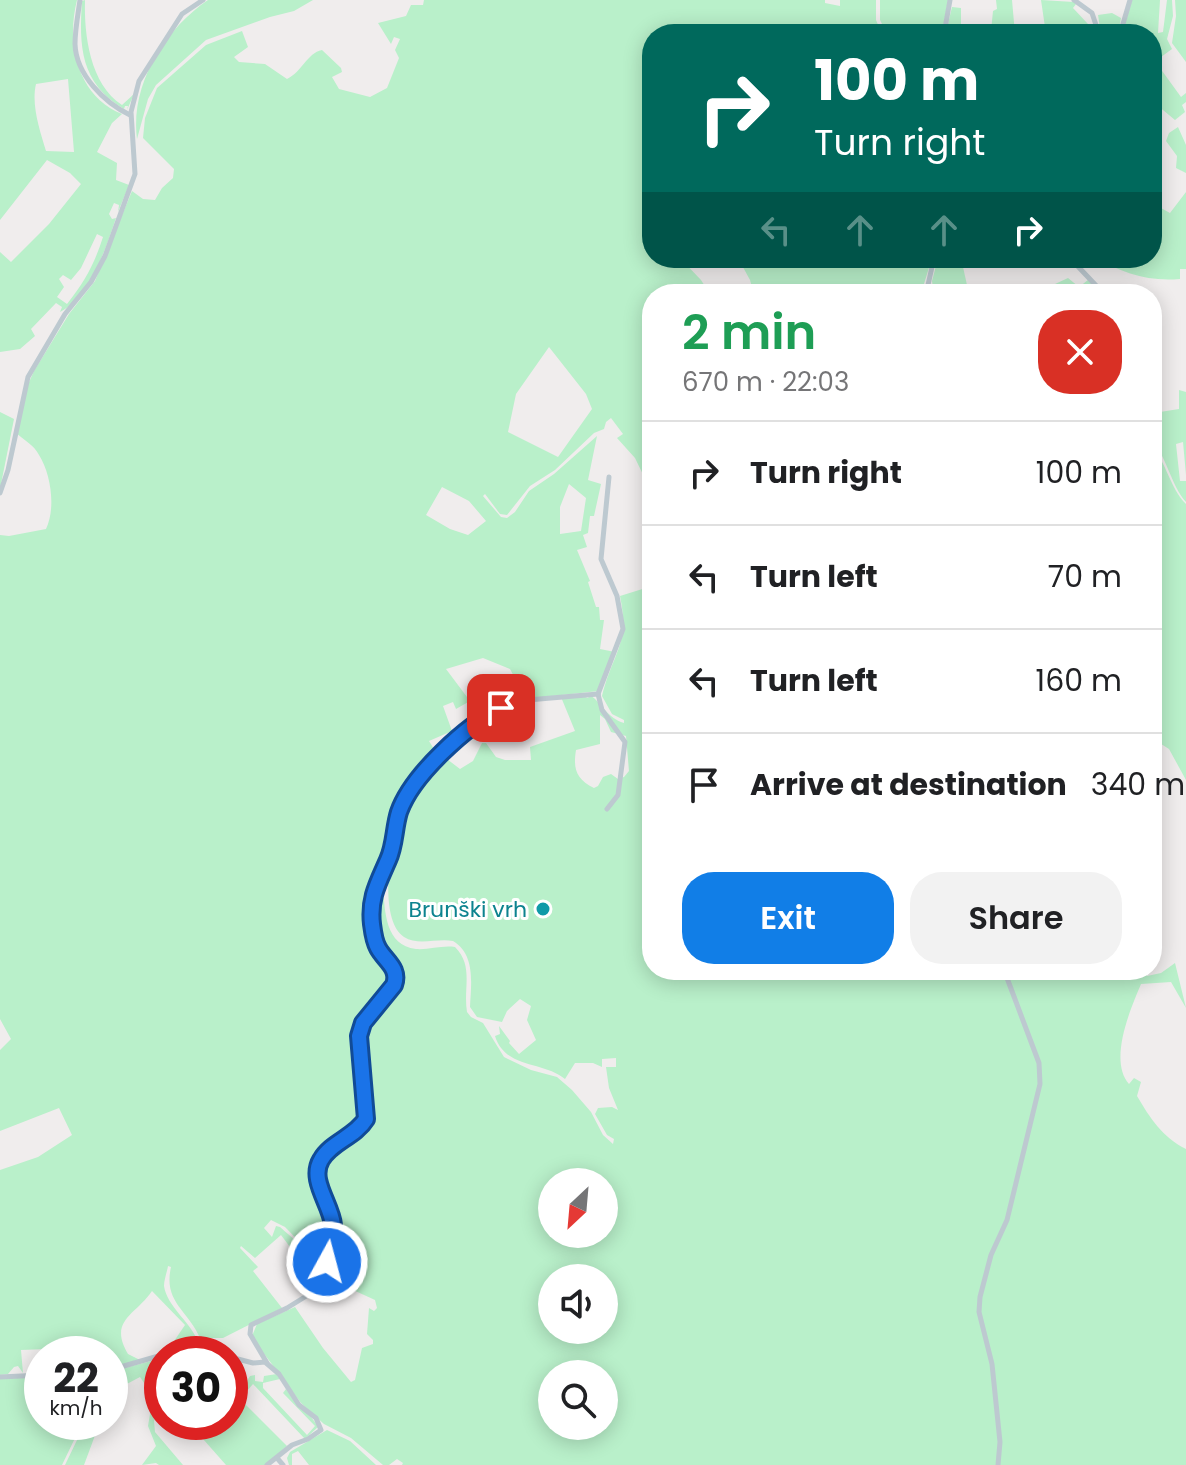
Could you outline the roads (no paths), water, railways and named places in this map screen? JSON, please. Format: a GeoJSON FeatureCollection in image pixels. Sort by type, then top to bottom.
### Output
{"type":"FeatureCollection","features":[{"type":"Feature","properties":{"kind":"street"},"geometry":{"type":"LineString","coordinates":[[80,0],[75,46],[79,59],[93,88],[116,109],[131,115]]}},
{"type":"Feature","properties":{"kind":"street"},"geometry":{"type":"LineString","coordinates":[[0,493],[28,377],[65,314],[91,282],[105,256],[135,174],[131,115],[139,81],[182,14],[203,0]]}},
{"type":"Feature","properties":{"kind":"street"},"geometry":{"type":"LineString","coordinates":[[946,24],[950,0]]}},
{"type":"Feature","properties":{"kind":"street"},"geometry":{"type":"LineString","coordinates":[[1074,0],[1092,13],[1096,24]]}},
{"type":"Feature","properties":{"kind":"street"},"geometry":{"type":"LineString","coordinates":[[1123,24],[1130,0]]}},
{"type":"Feature","properties":{"kind":"street"},"geometry":{"type":"LineString","coordinates":[[1079,268],[1095,284]]}},
{"type":"Feature","properties":{"kind":"street"},"geometry":{"type":"LineString","coordinates":[[607,809],[618,795],[625,742],[602,710],[598,694],[623,629],[617,596],[601,559],[609,477]]}},
{"type":"Feature","properties":{"kind":"street"},"geometry":{"type":"LineString","coordinates":[[267,1465],[292,1445],[321,1430],[316,1418],[299,1405],[279,1374],[267,1363],[250,1334],[251,1325],[316,1290],[325,1277],[333,1225],[317,1172],[329,1150],[353,1134],[366,1119],[359,1042],[361,1029],[396,979],[396,971],[377,947],[371,908],[373,894],[388,862],[399,812],[423,774],[487,715],[516,701],[598,694]]}},
{"type":"Feature","properties":{"kind":"street"},"geometry":{"type":"LineString","coordinates":[[998,1465],[1000,1442],[992,1364],[979,1312],[980,1297],[991,1255],[1007,1220],[1040,1084],[1039,1063],[1008,980]]}},
{"type":"Feature","properties":{"kind":"street"},"geometry":{"type":"LineString","coordinates":[[248,1362],[267,1363]]}},
{"type":"Feature","properties":{"kind":"street"},"geometry":{"type":"LineString","coordinates":[[0,1377],[24,1376]]}},
{"type":"Feature","properties":{"kind":"street"},"geometry":{"type":"LineString","coordinates":[[277,1458],[283,1465]]}},
{"type":"Feature","properties":{"kind":"place","name":"Brunški vrh"},"geometry":{"type":"Point","coordinates":[543,909]}}]}
